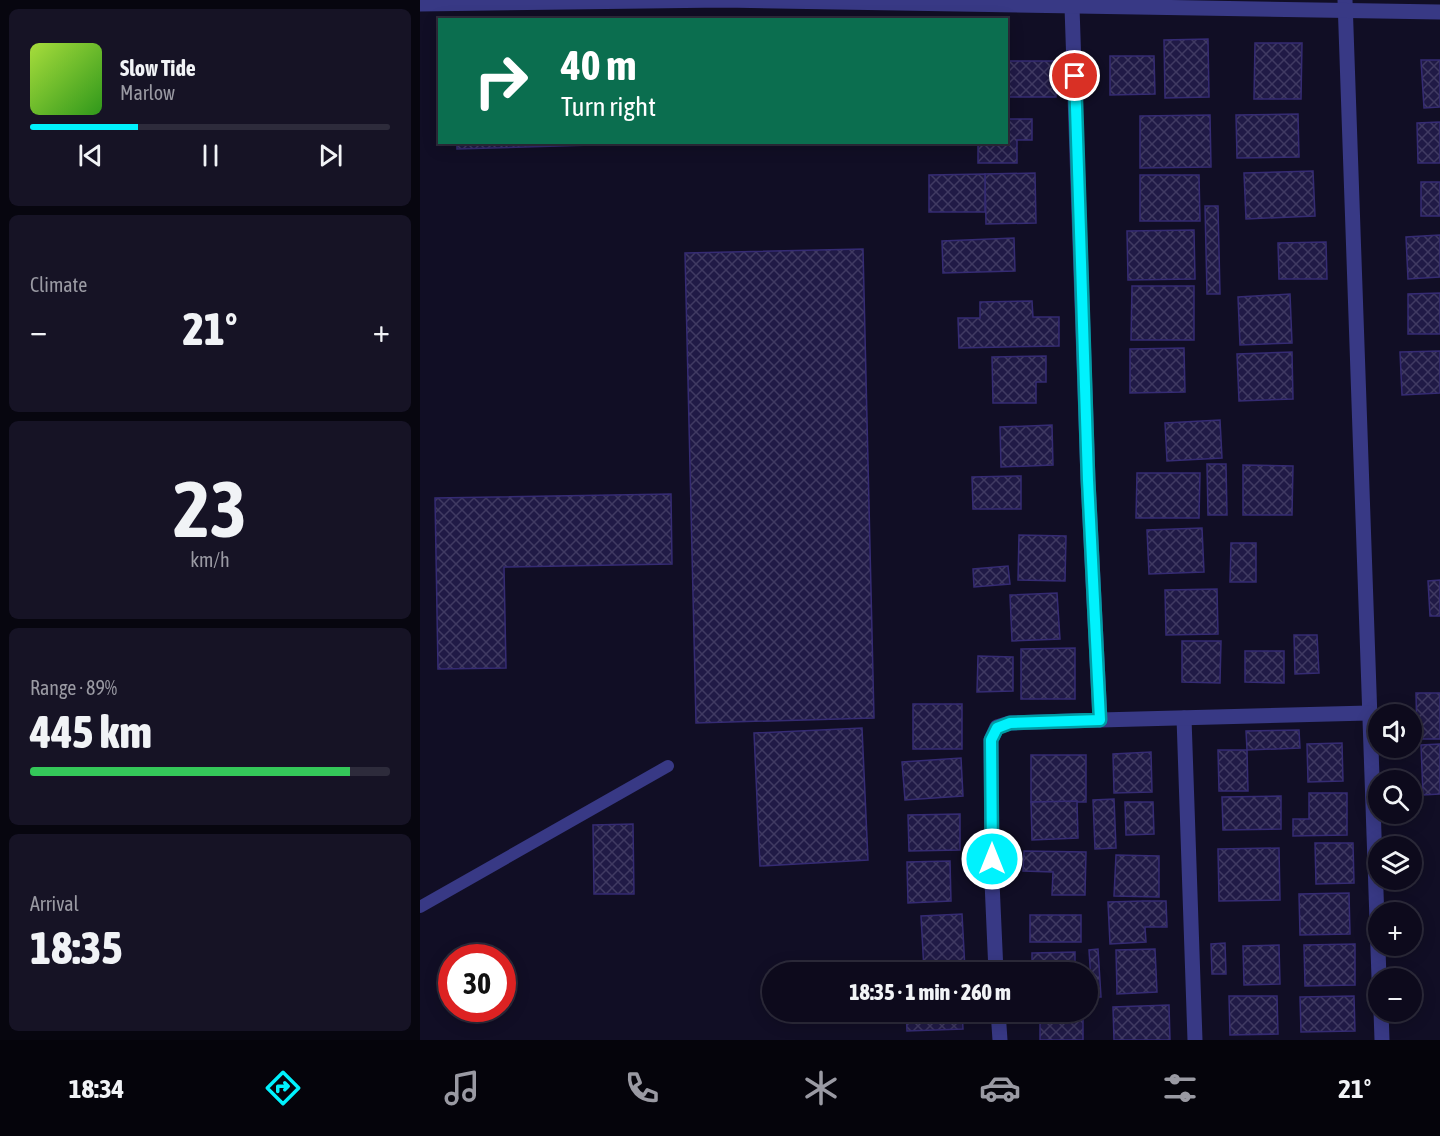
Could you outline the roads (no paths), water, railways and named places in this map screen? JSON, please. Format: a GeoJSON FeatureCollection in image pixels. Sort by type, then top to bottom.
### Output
{"type":"FeatureCollection","features":[{"type":"Feature","properties":{"kind":"street"},"geometry":{"type":"LineString","coordinates":[[420,4],[724,0],[1072,7],[1345,6],[1440,12]]}},
{"type":"Feature","properties":{"kind":"street"},"geometry":{"type":"LineString","coordinates":[[1345,6],[1369,704]]}},
{"type":"Feature","properties":{"kind":"street"},"geometry":{"type":"LineString","coordinates":[[1072,7],[1088,469],[1100,720]]}},
{"type":"Feature","properties":{"kind":"street"},"geometry":{"type":"LineString","coordinates":[[996,962],[992,882],[991,740],[997,728],[1010,723],[1368,713]]}},
{"type":"Feature","properties":{"kind":"street"},"geometry":{"type":"LineString","coordinates":[[1184,717],[1195,1040]]}},
{"type":"Feature","properties":{"kind":"street"},"geometry":{"type":"LineString","coordinates":[[1371,758],[1379,968]]}},
{"type":"Feature","properties":{"kind":"street"},"geometry":{"type":"LineString","coordinates":[[999,1022],[1000,1040]]}},
{"type":"Feature","properties":{"kind":"street"},"geometry":{"type":"LineString","coordinates":[[1381,1022],[1382,1040]]}},
{"type":"Feature","properties":{"kind":"lane"},"geometry":{"type":"LineString","coordinates":[[420,907],[668,766]]}}]}
